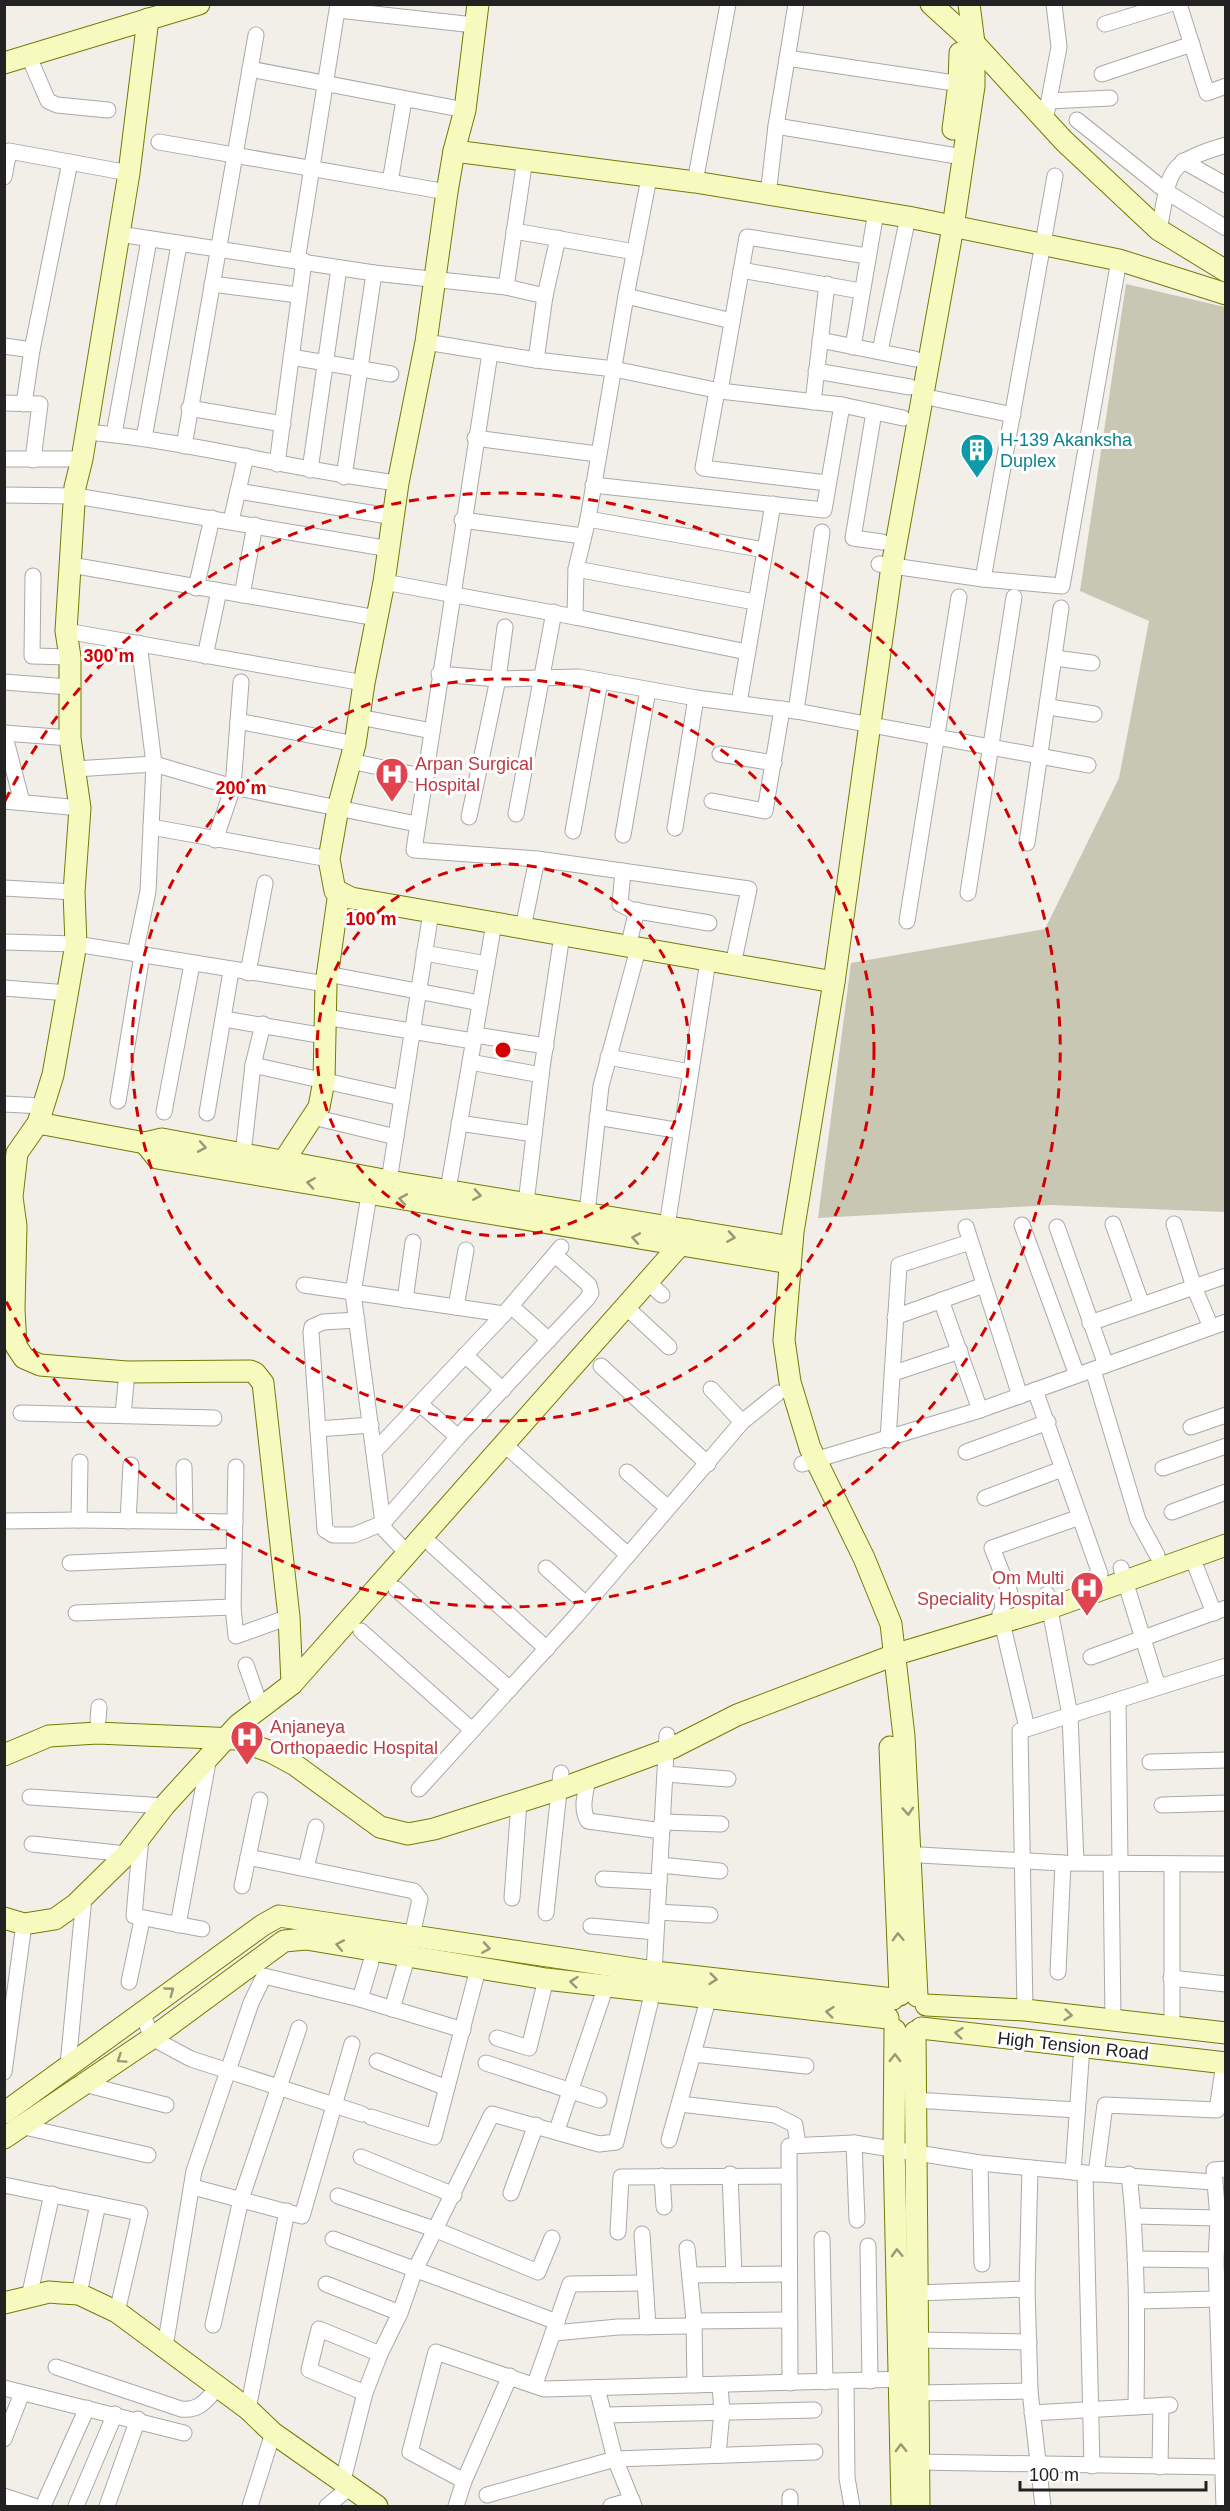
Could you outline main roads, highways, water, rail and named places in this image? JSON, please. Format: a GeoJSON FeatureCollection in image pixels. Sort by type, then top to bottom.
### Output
{"type":"FeatureCollection","features":[{"type":"Feature","properties":{"kind":"place","name":"H-139 Akanksha Duplex"},"geometry":{"type":"Point","coordinates":[977,479]}},
{"type":"Feature","properties":{"kind":"place","name":"Arpan Surgical Hospital"},"geometry":{"type":"Point","coordinates":[392,803]}},
{"type":"Feature","properties":{"kind":"place","name":"Om Multi Speciality Hospital"},"geometry":{"type":"Point","coordinates":[1087,1617]}},
{"type":"Feature","properties":{"kind":"place","name":"Anjaneya Orthopaedic Hospital"},"geometry":{"type":"Point","coordinates":[247,1766]}}]}
